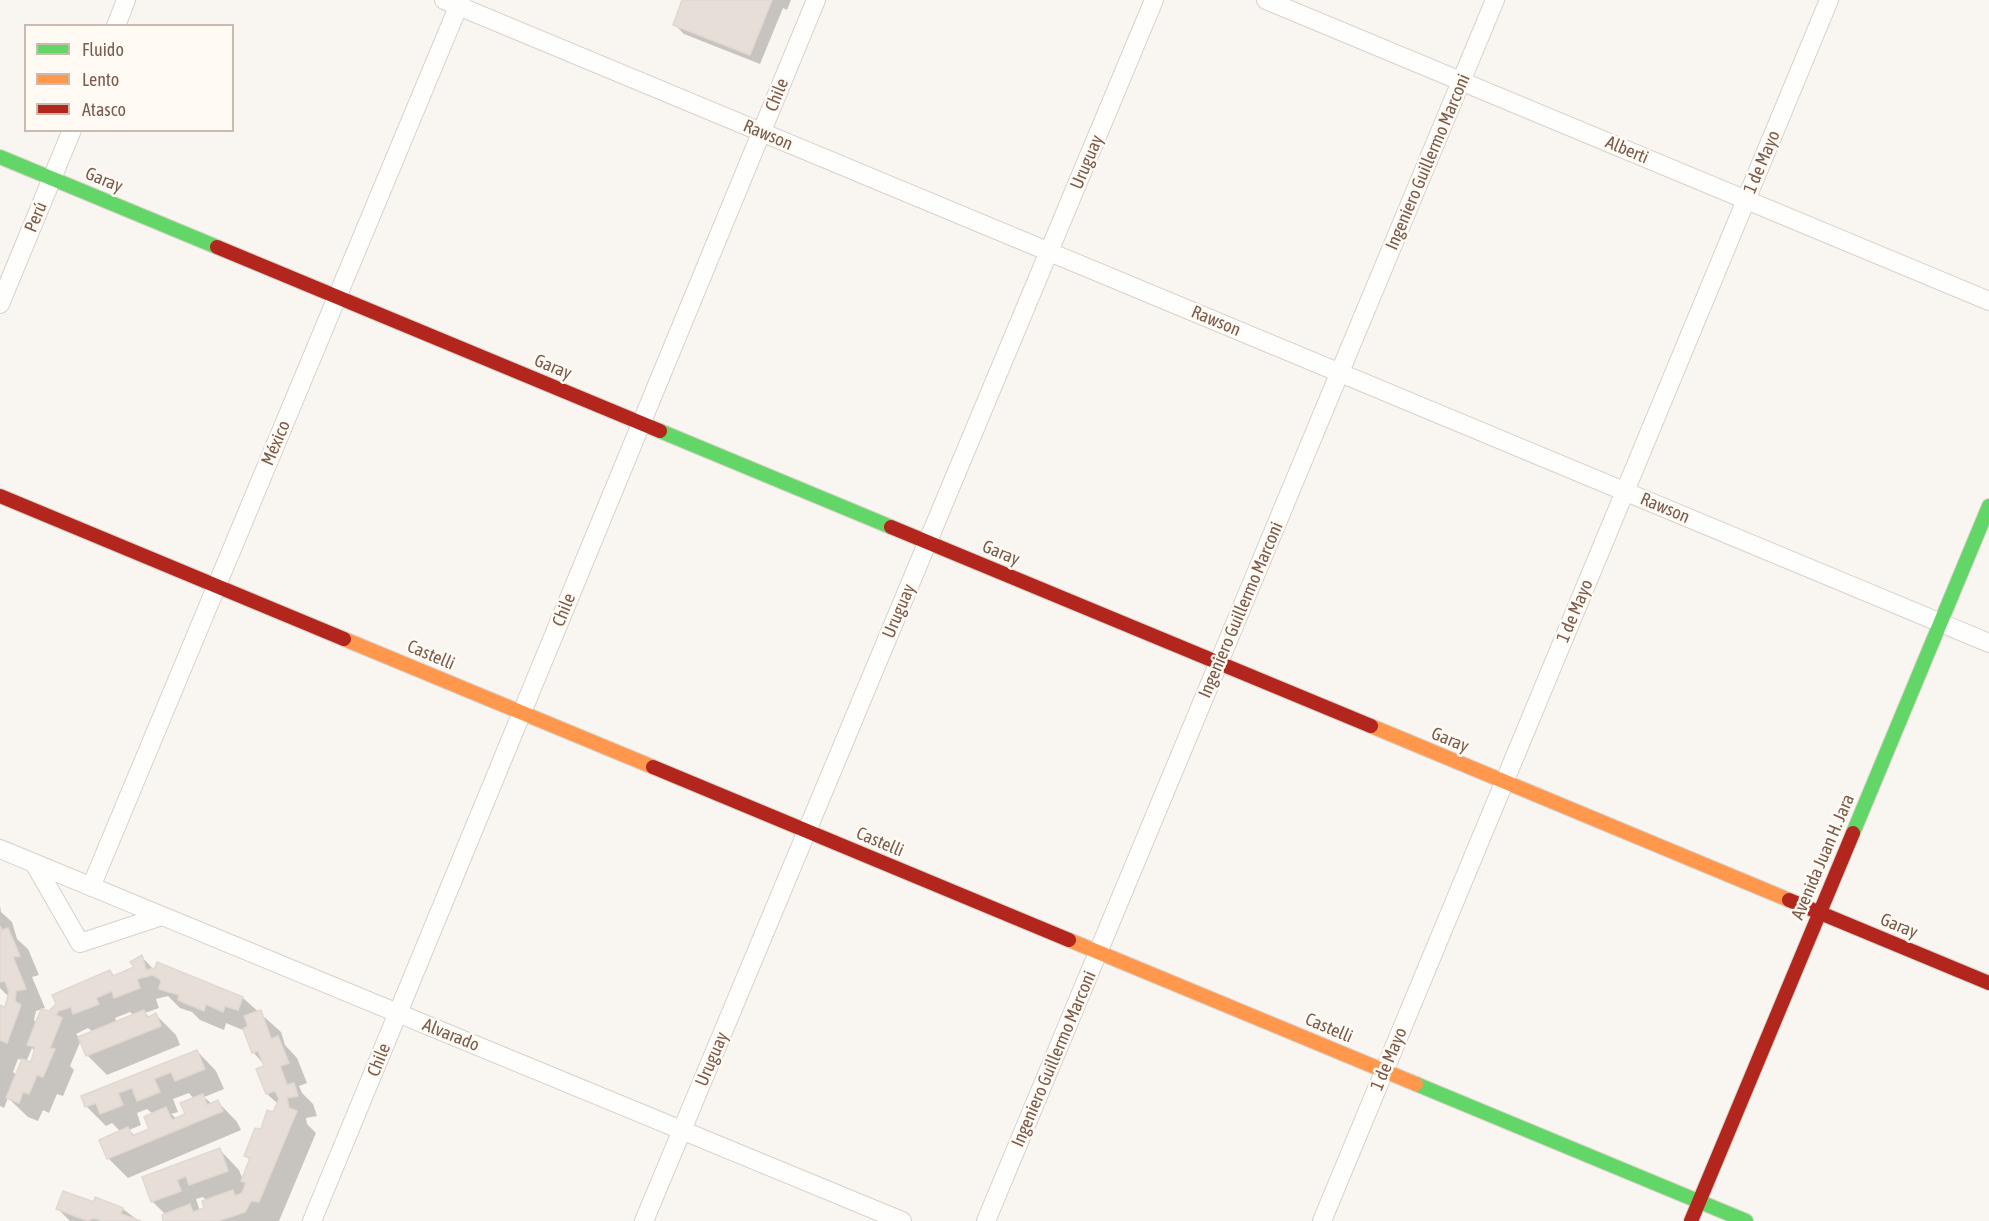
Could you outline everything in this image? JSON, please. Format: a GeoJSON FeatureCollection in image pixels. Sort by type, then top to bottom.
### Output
{"type":"FeatureCollection","features":[{"type":"Feature","properties":{"kind":"street"},"geometry":{"type":"LineString","coordinates":[[117,24],[126,0]]}},
{"type":"Feature","properties":{"kind":"street","name":"Chile"},"geometry":{"type":"LineString","coordinates":[[312,1221],[816,0]]}},
{"type":"Feature","properties":{"kind":"street","name":"Uruguay"},"geometry":{"type":"LineString","coordinates":[[644,1221],[1154,0]]}},
{"type":"Feature","properties":{"kind":"street","name":"Alberti"},"geometry":{"type":"LineString","coordinates":[[1266,0],[1989,301]]}},
{"type":"Feature","properties":{"kind":"street","name":"Ingeniero Guillermo Marconi"},"geometry":{"type":"LineString","coordinates":[[986,1221],[1495,0]]}},
{"type":"Feature","properties":{"kind":"street","name":"1 de Mayo"},"geometry":{"type":"LineString","coordinates":[[1322,1221],[1829,0]]}},
{"type":"Feature","properties":{"kind":"street","name":"Rawson"},"geometry":{"type":"LineString","coordinates":[[454,2],[1989,643]]}},
{"type":"Feature","properties":{"kind":"street","name":"México"},"geometry":{"type":"LineString","coordinates":[[90,887],[337,297],[454,2]]}},
{"type":"Feature","properties":{"kind":"street","name":"Perú"},"geometry":{"type":"LineString","coordinates":[[0,304],[71,132]]}},
{"type":"Feature","properties":{"kind":"street","name":"Garay"},"geometry":{"type":"LineString","coordinates":[[0,157],[1989,983]]}},
{"type":"Feature","properties":{"kind":"street","name":"Castelli"},"geometry":{"type":"LineString","coordinates":[[0,496],[1746,1221]]}},
{"type":"Feature","properties":{"kind":"street","name":"Avenida Juan H. Jara"},"geometry":{"type":"LineString","coordinates":[[1691,1221],[1989,506]]}},
{"type":"Feature","properties":{"kind":"street","name":"Alvarado"},"geometry":{"type":"LineString","coordinates":[[0,849],[902,1221]]}},
{"type":"Feature","properties":{"kind":"street"},"geometry":{"type":"LineString","coordinates":[[34,863],[80,943],[162,916]]}},
{"type":"Feature","properties":{"kind":"building"},"geometry":{"type":"Polygon","coordinates":[[[682,0],[772,0],[750,55],[673,25],[682,0]]]}},
{"type":"Feature","properties":{"kind":"building"},"geometry":{"type":"Polygon","coordinates":[[[0,926],[2,930],[8,928],[20,956],[13,957],[26,989],[16,991],[15,1001],[21,1005],[7,1043],[0,1040],[0,1005],[5,1007],[9,992],[5,981],[0,982],[0,926]]]}},
{"type":"Feature","properties":{"kind":"building"},"geometry":{"type":"Polygon","coordinates":[[[142,955],[146,970],[155,968],[157,962],[243,997],[238,1010],[225,1006],[223,1012],[206,1004],[204,1011],[178,1000],[179,995],[159,989],[161,980],[153,975],[137,979],[140,988],[114,998],[112,991],[96,998],[99,1004],[73,1014],[71,1007],[58,1011],[56,1015],[62,1018],[50,1048],[55,1049],[43,1077],[37,1075],[29,1094],[23,1092],[19,1103],[6,1098],[22,1059],[31,1062],[35,1047],[27,1045],[41,1009],[49,1011],[56,1004],[52,995],[110,970],[113,976],[134,967],[130,962],[142,955]]]}},
{"type":"Feature","properties":{"kind":"building"},"geometry":{"type":"Polygon","coordinates":[[[144,1010],[147,1018],[156,1013],[161,1026],[86,1056],[78,1037],[144,1010]]]}},
{"type":"Feature","properties":{"kind":"building"},"geometry":{"type":"Polygon","coordinates":[[[261,1010],[271,1039],[278,1036],[289,1063],[280,1066],[287,1085],[294,1083],[298,1096],[287,1098],[289,1108],[297,1111],[259,1202],[251,1201],[245,1212],[218,1221],[163,1221],[162,1215],[190,1204],[193,1212],[204,1208],[202,1201],[233,1190],[235,1196],[242,1193],[246,1183],[241,1181],[250,1158],[244,1156],[255,1128],[261,1129],[267,1110],[273,1112],[279,1099],[275,1091],[266,1094],[256,1069],[264,1066],[258,1051],[252,1053],[243,1029],[248,1026],[244,1016],[261,1010]]]}},
{"type":"Feature","properties":{"kind":"building"},"geometry":{"type":"Polygon","coordinates":[[[197,1050],[205,1069],[175,1081],[171,1072],[154,1079],[160,1092],[137,1101],[132,1088],[118,1093],[123,1105],[100,1114],[96,1103],[85,1107],[81,1096],[197,1050]]]}},
{"type":"Feature","properties":{"kind":"building"},"geometry":{"type":"Polygon","coordinates":[[[203,1094],[207,1105],[218,1100],[223,1111],[107,1159],[99,1140],[128,1127],[132,1136],[149,1129],[144,1117],[166,1107],[172,1120],[185,1114],[180,1103],[203,1094]]]}},
{"type":"Feature","properties":{"kind":"building"},"geometry":{"type":"Polygon","coordinates":[[[220,1148],[228,1171],[189,1185],[186,1176],[177,1180],[181,1191],[151,1202],[142,1177],[220,1148]]]}},
{"type":"Feature","properties":{"kind":"building"},"geometry":{"type":"Polygon","coordinates":[[[63,1191],[94,1202],[95,1197],[123,1208],[121,1214],[141,1221],[103,1221],[93,1218],[88,1221],[56,1209],[63,1191]]]}},
{"type":"Feature","properties":{"kind":"traffic: fast"},"geometry":{"type":"LineString","coordinates":[[0,157],[217,247]]}},
{"type":"Feature","properties":{"kind":"traffic: fast"},"geometry":{"type":"LineString","coordinates":[[660,431],[891,527]]}},
{"type":"Feature","properties":{"kind":"traffic: fast"},"geometry":{"type":"LineString","coordinates":[[1853,833],[1989,506]]}},
{"type":"Feature","properties":{"kind":"traffic: fast"},"geometry":{"type":"LineString","coordinates":[[1416,1084],[1746,1221]]}},
{"type":"Feature","properties":{"kind":"traffic: slow"},"geometry":{"type":"LineString","coordinates":[[344,639],[653,767]]}},
{"type":"Feature","properties":{"kind":"traffic: slow"},"geometry":{"type":"LineString","coordinates":[[1371,726],[1789,900]]}},
{"type":"Feature","properties":{"kind":"traffic: slow"},"geometry":{"type":"LineString","coordinates":[[1069,940],[1416,1084]]}},
{"type":"Feature","properties":{"kind":"traffic: jam"},"geometry":{"type":"LineString","coordinates":[[217,247],[660,431]]}},
{"type":"Feature","properties":{"kind":"traffic: jam"},"geometry":{"type":"LineString","coordinates":[[0,496],[344,639]]}},
{"type":"Feature","properties":{"kind":"traffic: jam"},"geometry":{"type":"LineString","coordinates":[[891,527],[1371,726]]}},
{"type":"Feature","properties":{"kind":"traffic: jam"},"geometry":{"type":"LineString","coordinates":[[653,767],[1069,940]]}},
{"type":"Feature","properties":{"kind":"traffic: jam"},"geometry":{"type":"LineString","coordinates":[[1691,1221],[1853,833]]}},
{"type":"Feature","properties":{"kind":"traffic: jam"},"geometry":{"type":"LineString","coordinates":[[1789,900],[1989,983]]}}]}
